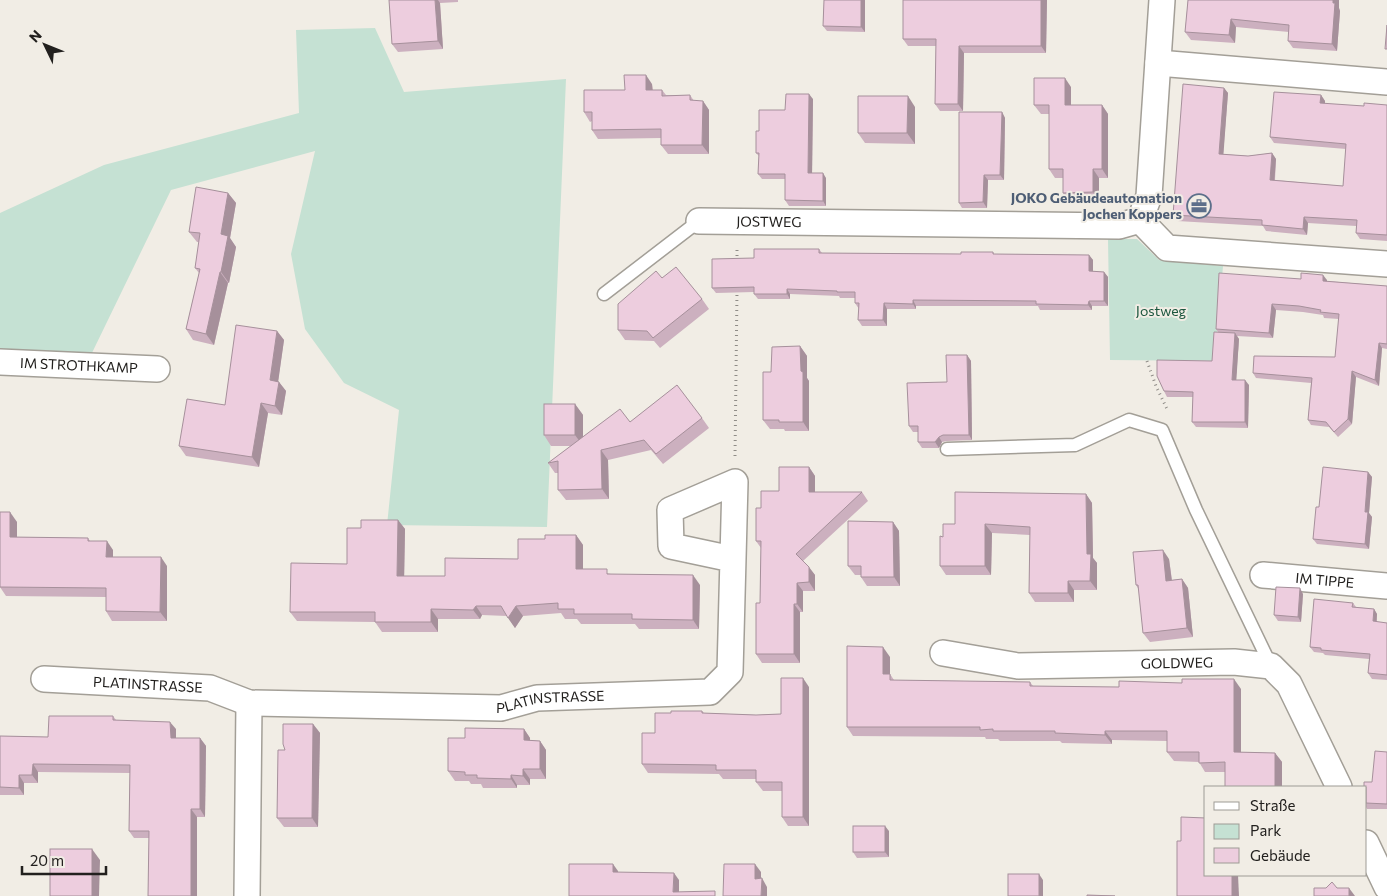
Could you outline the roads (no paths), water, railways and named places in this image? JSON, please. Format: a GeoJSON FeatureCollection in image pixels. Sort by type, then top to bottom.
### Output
{"type":"FeatureCollection","features":[{"type":"Feature","properties":{"kind":"street"},"geometry":{"type":"LineString","coordinates":[[1162,0],[1149,196],[1140,220],[1167,248],[1387,264]]}},
{"type":"Feature","properties":{"kind":"street"},"geometry":{"type":"LineString","coordinates":[[1158,63],[1387,82]]}},
{"type":"Feature","properties":{"kind":"street","name":"JOSTWEG"},"geometry":{"type":"LineString","coordinates":[[698,221],[1119,226],[1140,220]]}},
{"type":"Feature","properties":{"kind":"street","name":"IM STROTHKAMP"},"geometry":{"type":"LineString","coordinates":[[0,362],[157,369]]}},
{"type":"Feature","properties":{"kind":"street","name":"PLATINSTRASSE"},"geometry":{"type":"LineString","coordinates":[[44,679],[210,688],[249,703],[501,708],[537,698],[710,692],[730,672],[735,482],[670,510],[671,546],[732,559]]}},
{"type":"Feature","properties":{"kind":"street","name":"IM TIPPE"},"geometry":{"type":"LineString","coordinates":[[1262,575],[1387,586]]}},
{"type":"Feature","properties":{"kind":"street","name":"GOLDWEG"},"geometry":{"type":"LineString","coordinates":[[943,653],[1018,666],[1234,662],[1271,666]]}},
{"type":"Feature","properties":{"kind":"street"},"geometry":{"type":"LineString","coordinates":[[1271,666],[1289,684],[1339,786]]}},
{"type":"Feature","properties":{"kind":"street"},"geometry":{"type":"LineString","coordinates":[[247,896],[249,703]]}},
{"type":"Feature","properties":{"kind":"street"},"geometry":{"type":"LineString","coordinates":[[1367,846],[1387,887]]}},
{"type":"Feature","properties":{"kind":"lane"},"geometry":{"type":"LineString","coordinates":[[604,294],[698,221]]}},
{"type":"Feature","properties":{"kind":"lane"},"geometry":{"type":"LineString","coordinates":[[947,449],[1075,445],[1129,420],[1162,430],[1201,519],[1271,666]]}},
{"type":"Feature","properties":{"kind":"place","name":"JOKO Gebäudeautomation Jochen Koppers"},"geometry":{"type":"Point","coordinates":[1199,206]}},
{"type":"Feature","properties":{"kind":"park label","name":"Jostweg"},"geometry":{"type":"Point","coordinates":[1161,311]}}]}
